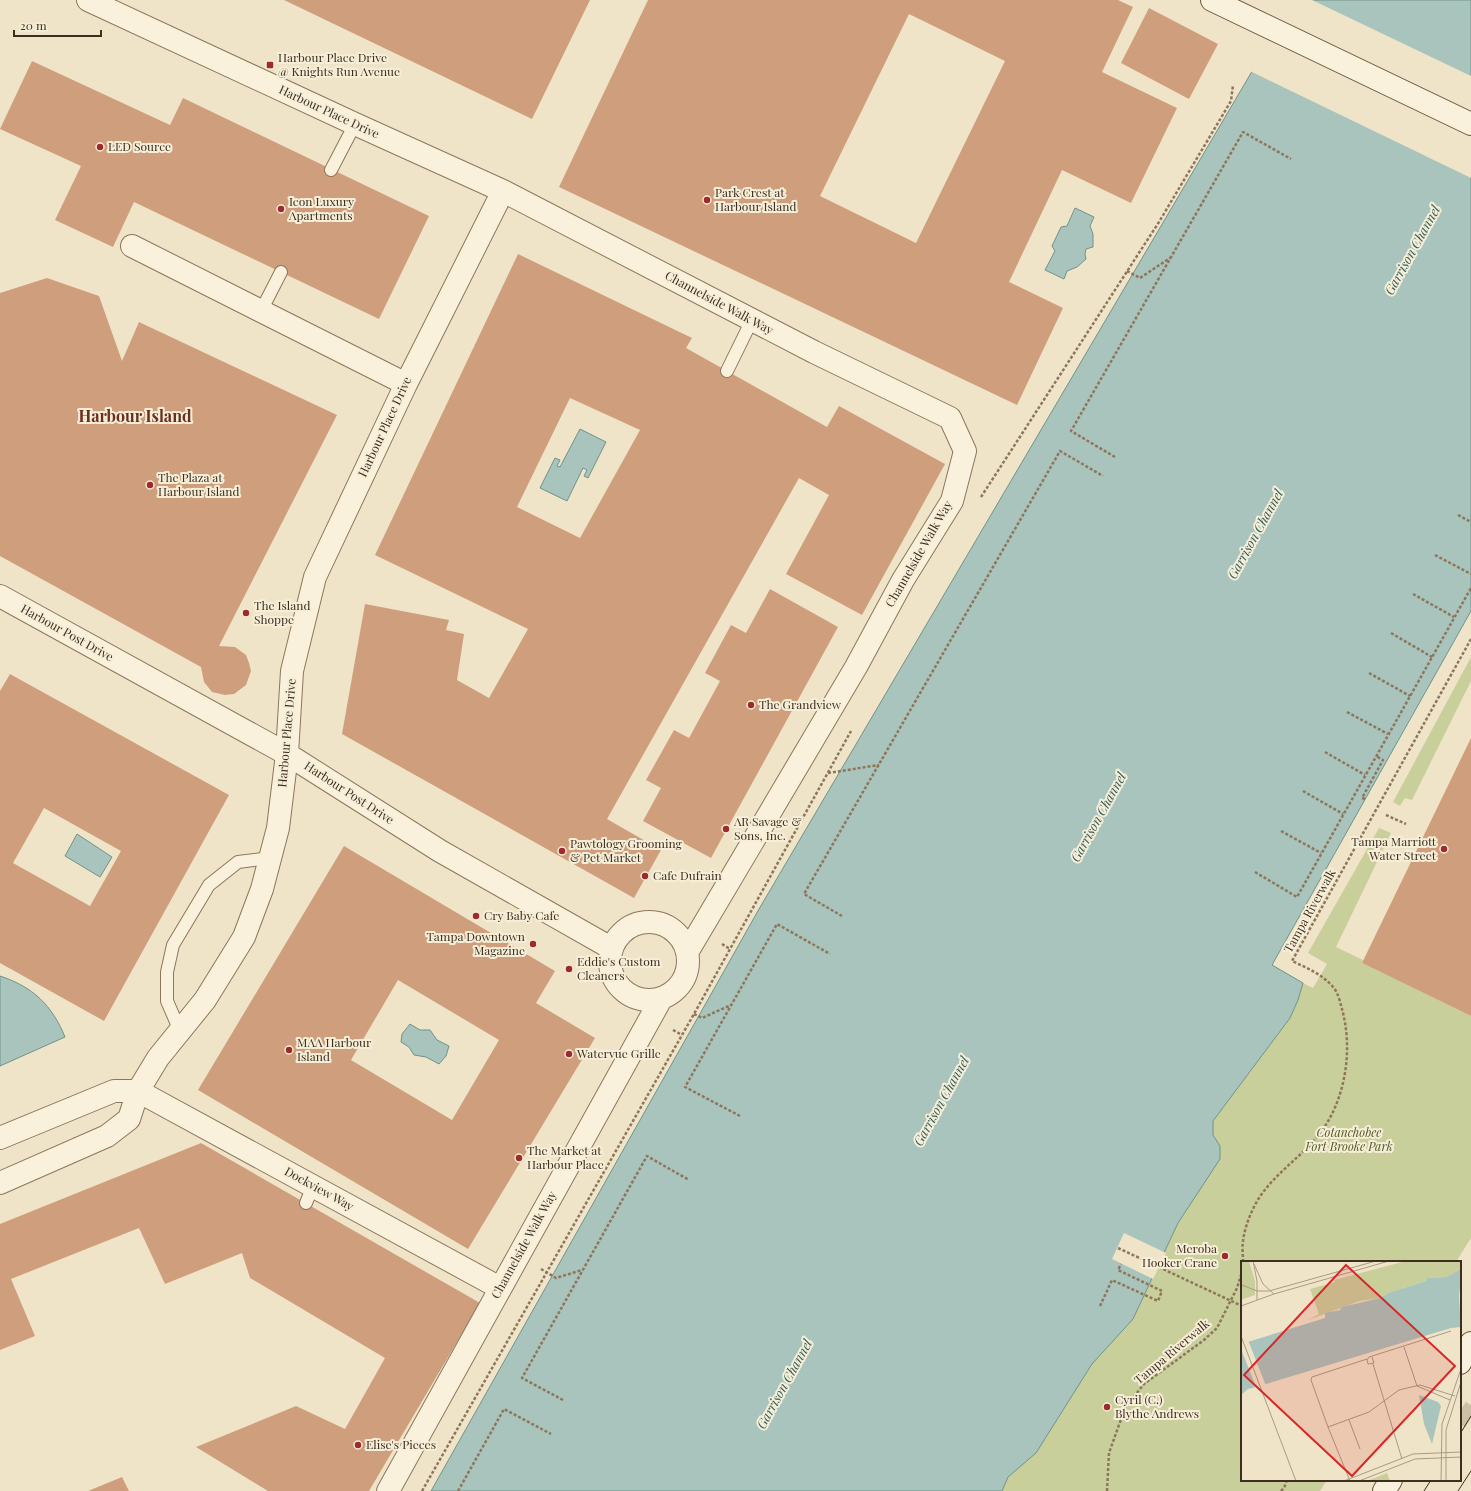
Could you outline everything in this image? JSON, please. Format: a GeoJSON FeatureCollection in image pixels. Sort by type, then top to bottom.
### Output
{"type":"FeatureCollection","features":[{"type":"Feature","properties":{"kind":"street","name":"Harbour Place Drive"},"geometry":{"type":"LineString","coordinates":[[0,1184],[107,1136],[129,1119],[138,1091],[158,1058],[205,1000],[244,937],[262,889],[278,828],[287,754],[292,671],[315,576],[406,384],[503,191],[88,0]]}},
{"type":"Feature","properties":{"kind":"street"},"geometry":{"type":"LineString","coordinates":[[1212,0],[1471,124]]}},
{"type":"Feature","properties":{"kind":"street","name":"Channelside Walk Way"},"geometry":{"type":"LineString","coordinates":[[503,191],[814,352],[950,418],[965,451],[952,501],[903,580],[852,674],[688,951]]}},
{"type":"Feature","properties":{"kind":"street"},"geometry":{"type":"LineString","coordinates":[[132,246],[406,384]]}},
{"type":"Feature","properties":{"kind":"street","name":"Harbour Post Drive"},"geometry":{"type":"LineString","coordinates":[[0,596],[287,754],[440,851],[611,948]]}},
{"type":"Feature","properties":{"kind":"street"},"geometry":{"type":"LineString","coordinates":[[642,922],[659,922],[672,928],[681,937],[688,951],[689,968],[684,981],[674,992],[661,999],[643,1001],[627,994],[615,982],[609,965],[611,948],[624,930],[642,922]]}},
{"type":"Feature","properties":{"kind":"street","name":"Channelside Walk Way"},"geometry":{"type":"LineString","coordinates":[[388,1491],[661,999]]}},
{"type":"Feature","properties":{"kind":"street"},"geometry":{"type":"LineString","coordinates":[[0,1138],[114,1090],[138,1091]]}},
{"type":"Feature","properties":{"kind":"street","name":"Dockview Way"},"geometry":{"type":"LineString","coordinates":[[138,1091],[310,1195],[500,1288]]}},
{"type":"Feature","properties":{"kind":"street"},"geometry":{"type":"LineString","coordinates":[[1461,1361],[1471,1343]]}},
{"type":"Feature","properties":{"kind":"street"},"geometry":{"type":"LineString","coordinates":[[1384,1491],[1390,1481]]}},
{"type":"Feature","properties":{"kind":"lane"},"geometry":{"type":"LineString","coordinates":[[332,170],[355,124]]}},
{"type":"Feature","properties":{"kind":"lane"},"geometry":{"type":"LineString","coordinates":[[261,311],[281,272]]}},
{"type":"Feature","properties":{"kind":"lane"},"geometry":{"type":"LineString","coordinates":[[727,371],[752,320]]}},
{"type":"Feature","properties":{"kind":"lane"},"geometry":{"type":"LineString","coordinates":[[180,1031],[167,1001],[167,972],[173,945],[209,885],[238,862],[270,858]]}},
{"type":"Feature","properties":{"kind":"path"},"geometry":{"type":"LineString","coordinates":[[981,499],[996,472],[1127,271],[1232,101],[1233,85]]}},
{"type":"Feature","properties":{"kind":"path"},"geometry":{"type":"LineString","coordinates":[[1114,457],[1071,432],[1243,132],[1291,159]]}},
{"type":"Feature","properties":{"kind":"path"},"geometry":{"type":"LineString","coordinates":[[1127,271],[1140,278],[1172,257]]}},
{"type":"Feature","properties":{"kind":"path"},"geometry":{"type":"LineString","coordinates":[[842,916],[804,894],[1060,451],[1104,476]]}},
{"type":"Feature","properties":{"kind":"path"},"geometry":{"type":"LineString","coordinates":[[1458,515],[1471,522]]}},
{"type":"Feature","properties":{"kind":"path"},"geometry":{"type":"LineString","coordinates":[[1436,555],[1471,574]]}},
{"type":"Feature","properties":{"kind":"path"},"geometry":{"type":"LineString","coordinates":[[1255,872],[1297,897],[1471,588]]}},
{"type":"Feature","properties":{"kind":"path"},"geometry":{"type":"LineString","coordinates":[[1413,594],[1454,617]]}},
{"type":"Feature","properties":{"kind":"path"},"geometry":{"type":"LineString","coordinates":[[1391,633],[1432,656]]}},
{"type":"Feature","properties":{"kind":"path","name":"Tampa Riverwalk"},"geometry":{"type":"LineString","coordinates":[[1243,1261],[1242,1242],[1252,1212],[1259,1198],[1268,1186],[1311,1144],[1322,1131],[1336,1105],[1344,1075],[1347,1044],[1346,1028],[1340,1001],[1335,988],[1321,975],[1292,961],[1471,639]]}},
{"type":"Feature","properties":{"kind":"path"},"geometry":{"type":"LineString","coordinates":[[1369,673],[1410,696]]}},
{"type":"Feature","properties":{"kind":"path"},"geometry":{"type":"LineString","coordinates":[[1348,712],[1388,734]]}},
{"type":"Feature","properties":{"kind":"path"},"geometry":{"type":"LineString","coordinates":[[422,1491],[694,1014],[854,725]]}},
{"type":"Feature","properties":{"kind":"path"},"geometry":{"type":"LineString","coordinates":[[1325,752],[1365,775]]}},
{"type":"Feature","properties":{"kind":"path"},"geometry":{"type":"LineString","coordinates":[[1365,800],[1362,798],[1383,760],[1376,756]]}},
{"type":"Feature","properties":{"kind":"path"},"geometry":{"type":"LineString","coordinates":[[828,773],[879,765]]}},
{"type":"Feature","properties":{"kind":"path"},"geometry":{"type":"LineString","coordinates":[[1303,791],[1344,814]]}},
{"type":"Feature","properties":{"kind":"path"},"geometry":{"type":"LineString","coordinates":[[1386,815],[1406,824]]}},
{"type":"Feature","properties":{"kind":"path"},"geometry":{"type":"LineString","coordinates":[[1281,830],[1321,853]]}},
{"type":"Feature","properties":{"kind":"path"},"geometry":{"type":"LineString","coordinates":[[740,1116],[685,1087],[777,924],[830,954]]}},
{"type":"Feature","properties":{"kind":"path"},"geometry":{"type":"LineString","coordinates":[[694,1014],[702,1018],[731,1005]]}},
{"type":"Feature","properties":{"kind":"path"},"geometry":{"type":"LineString","coordinates":[[563,1400],[522,1378],[647,1156],[689,1180]]}},
{"type":"Feature","properties":{"kind":"path"},"geometry":{"type":"LineString","coordinates":[[1118,1248],[1241,1306]]}},
{"type":"Feature","properties":{"kind":"path"},"geometry":{"type":"LineString","coordinates":[[1100,1306],[1112,1280],[1158,1301],[1162,1291],[1118,1270],[1121,1264]]}},
{"type":"Feature","properties":{"kind":"path"},"geometry":{"type":"LineString","coordinates":[[546,1272],[556,1278],[583,1270]]}},
{"type":"Feature","properties":{"kind":"path","name":"Tampa Riverwalk"},"geometry":{"type":"LineString","coordinates":[[1107,1491],[1109,1453],[1126,1408],[1144,1384],[1204,1340],[1217,1328],[1231,1301],[1241,1275]]}},
{"type":"Feature","properties":{"kind":"path"},"geometry":{"type":"LineString","coordinates":[[458,1491],[504,1409],[551,1434]]}},
{"type":"Feature","properties":{"kind":"path"},"geometry":{"type":"LineString","coordinates":[[1281,1491],[1287,1481]]}},
{"type":"Feature","properties":{"kind":"green space"},"geometry":{"type":"Polygon","coordinates":[[[1471,657],[1471,681],[1412,800],[1405,798],[1400,806],[1393,802],[1471,657]]]}},
{"type":"Feature","properties":{"kind":"green space","name":"Cotanchobee Fort Brooke Park"},"geometry":{"type":"Polygon","coordinates":[[[1379,828],[1391,833],[1336,947],[1363,960],[1362,963],[1471,1016],[1471,1238],[1457,1261],[1241,1261],[1241,1481],[1326,1481],[1320,1491],[1002,1491],[1008,1477],[1036,1453],[1092,1364],[1133,1319],[1178,1223],[1220,1159],[1220,1146],[1213,1135],[1213,1121],[1290,1018],[1298,1000],[1303,983],[1313,988],[1327,964],[1308,953],[1379,828]]]}},
{"type":"Feature","properties":{"kind":"water","name":"Garrison Channel"},"geometry":{"type":"Polygon","coordinates":[[[1294,0],[1471,0],[1471,611],[1272,965],[1303,983],[1298,1000],[1290,1018],[1213,1121],[1213,1135],[1220,1146],[1220,1159],[1178,1223],[1133,1319],[1092,1364],[1036,1453],[1008,1477],[1002,1491],[431,1491],[759,909],[1294,0]]]}},
{"type":"Feature","properties":{"kind":"water"},"geometry":{"type":"Polygon","coordinates":[[[1075,208],[1094,217],[1090,226],[1093,234],[1093,247],[1086,249],[1086,259],[1077,267],[1067,271],[1064,279],[1045,270],[1055,251],[1052,246],[1061,227],[1067,226],[1075,208]]]}},
{"type":"Feature","properties":{"kind":"water"},"geometry":{"type":"Polygon","coordinates":[[[580,429],[606,442],[588,478],[584,476],[587,470],[583,468],[567,501],[540,488],[555,458],[560,460],[557,466],[560,467],[580,429]]]}},
{"type":"Feature","properties":{"kind":"water"},"geometry":{"type":"Polygon","coordinates":[[[77,834],[112,857],[100,877],[65,856],[77,834]]]}},
{"type":"Feature","properties":{"kind":"water"},"geometry":{"type":"Polygon","coordinates":[[[0,976],[12,980],[32,992],[40,999],[54,1016],[65,1037],[0,1066],[0,976]]]}},
{"type":"Feature","properties":{"kind":"water"},"geometry":{"type":"Polygon","coordinates":[[[410,1024],[420,1030],[430,1030],[437,1040],[449,1046],[446,1056],[439,1064],[426,1057],[414,1055],[409,1047],[401,1042],[402,1034],[410,1024]]]}},
{"type":"Feature","properties":{"kind":"pier"},"geometry":{"type":"Polygon","coordinates":[[[1291,0],[1312,0],[1471,76],[1471,178],[1250,71],[1291,0]]]}},
{"type":"Feature","properties":{"kind":"pier"},"geometry":{"type":"Polygon","coordinates":[[[1124,1233],[1166,1253],[1153,1279],[1112,1259],[1124,1233]]]}},
{"type":"Feature","properties":{"kind":"building"},"geometry":{"type":"Polygon","coordinates":[[[284,0],[590,0],[532,119],[284,0]]]}},
{"type":"Feature","properties":{"kind":"building","name":"Park Crest at Harbour Island"},"geometry":{"type":"Polygon","coordinates":[[[648,0],[1118,0],[1133,7],[1102,72],[1177,108],[1131,203],[1062,170],[1009,282],[1063,308],[1017,405],[559,187],[648,0]],[[909,14],[820,196],[916,243],[1005,61],[909,14]]]}},
{"type":"Feature","properties":{"kind":"building"},"geometry":{"type":"Polygon","coordinates":[[[1149,8],[1218,44],[1189,99],[1121,63],[1149,8]]]}},
{"type":"Feature","properties":{"kind":"building","name":"Icon Luxury Apartments"},"geometry":{"type":"Polygon","coordinates":[[[32,61],[170,125],[183,98],[429,216],[379,319],[134,202],[113,247],[55,220],[81,166],[0,129],[32,61]]]}},
{"type":"Feature","properties":{"kind":"building"},"geometry":{"type":"Polygon","coordinates":[[[518,254],[692,338],[686,348],[827,427],[839,406],[945,464],[862,615],[786,574],[829,495],[799,478],[607,819],[661,850],[634,898],[342,734],[365,604],[449,620],[446,630],[464,634],[457,680],[489,698],[528,629],[375,555],[518,254]],[[570,398],[517,507],[580,538],[640,430],[570,398]]]}},
{"type":"Feature","properties":{"kind":"building","name":"The Plaza at Harbour Island"},"geometry":{"type":"Polygon","coordinates":[[[47,278],[99,296],[122,361],[139,322],[337,415],[219,646],[235,647],[246,655],[249,663],[251,671],[246,685],[234,694],[225,695],[212,692],[204,682],[201,667],[0,556],[0,293],[47,278]]]}},
{"type":"Feature","properties":{"kind":"building","name":"The Grandview"},"geometry":{"type":"Polygon","coordinates":[[[770,589],[838,627],[711,858],[643,821],[661,788],[646,780],[674,730],[689,738],[720,681],[705,673],[731,625],[746,633],[770,589]]]}},
{"type":"Feature","properties":{"kind":"building"},"geometry":{"type":"Polygon","coordinates":[[[10,674],[229,795],[104,1021],[0,963],[0,691],[10,674]],[[44,808],[13,863],[90,906],[121,851],[44,808]]]}},
{"type":"Feature","properties":{"kind":"building","name":"Tampa Marriott Water Street"},"geometry":{"type":"Polygon","coordinates":[[[1471,738],[1471,1016],[1362,963],[1471,738]]]}},
{"type":"Feature","properties":{"kind":"building","name":"MAA Harbour Island"},"geometry":{"type":"Polygon","coordinates":[[[344,846],[555,971],[536,1003],[595,1038],[468,1249],[198,1090],[344,846]],[[398,980],[351,1060],[452,1120],[499,1040],[398,980]]]}},
{"type":"Feature","properties":{"kind":"building"},"geometry":{"type":"Polygon","coordinates":[[[201,1143],[480,1303],[369,1491],[268,1491],[196,1447],[296,1406],[345,1429],[385,1358],[250,1278],[242,1253],[165,1284],[139,1228],[11,1279],[35,1336],[0,1350],[0,1224],[201,1143]]]}},
{"type":"Feature","properties":{"kind":"building"},"geometry":{"type":"Polygon","coordinates":[[[122,1477],[129,1491],[88,1491],[122,1477]]]}},
{"type":"Feature","properties":{"kind":"tunnel"},"geometry":{"type":"LineString","coordinates":[[1461,1412],[1471,1418]]}},
{"type":"Feature","properties":{"kind":"tram line"},"geometry":{"type":"LineString","coordinates":[[1461,1432],[1471,1416]]}},
{"type":"Feature","properties":{"kind":"tram line"},"geometry":{"type":"LineString","coordinates":[[1458,1491],[1471,1471]]}},
{"type":"Feature","properties":{"kind":"tram line"},"geometry":{"type":"LineString","coordinates":[[1424,1491],[1430,1481]]}},
{"type":"Feature","properties":{"kind":"place","name":"Harbour Place Drive @ Knights Run Avenue"},"geometry":{"type":"Point","coordinates":[270,65]}},
{"type":"Feature","properties":{"kind":"place","name":"LED Source"},"geometry":{"type":"Point","coordinates":[100,147]}},
{"type":"Feature","properties":{"kind":"place","name":"Park Crest at Harbour Island"},"geometry":{"type":"Point","coordinates":[707,200]}},
{"type":"Feature","properties":{"kind":"place","name":"Icon Luxury Apartments"},"geometry":{"type":"Point","coordinates":[281,209]}},
{"type":"Feature","properties":{"kind":"place","name":"The Plaza at Harbour Island"},"geometry":{"type":"Point","coordinates":[150,485]}},
{"type":"Feature","properties":{"kind":"place","name":"The Island Shoppe"},"geometry":{"type":"Point","coordinates":[246,613]}},
{"type":"Feature","properties":{"kind":"place","name":"The Grandview"},"geometry":{"type":"Point","coordinates":[751,705]}},
{"type":"Feature","properties":{"kind":"place","name":"AR Savage & Sons, Inc."},"geometry":{"type":"Point","coordinates":[726,829]}},
{"type":"Feature","properties":{"kind":"place","name":"Tampa Marriott Water Street"},"geometry":{"type":"Point","coordinates":[1444,849]}},
{"type":"Feature","properties":{"kind":"place","name":"Pawtology Grooming & Pet Market"},"geometry":{"type":"Point","coordinates":[562,851]}},
{"type":"Feature","properties":{"kind":"place","name":"Cafe Dufrain"},"geometry":{"type":"Point","coordinates":[645,876]}},
{"type":"Feature","properties":{"kind":"place","name":"Cry Baby Cafe"},"geometry":{"type":"Point","coordinates":[476,916]}},
{"type":"Feature","properties":{"kind":"place","name":"Tampa Downtown Magazine"},"geometry":{"type":"Point","coordinates":[533,944]}},
{"type":"Feature","properties":{"kind":"place","name":"Eddie's Custom Cleaners"},"geometry":{"type":"Point","coordinates":[569,969]}},
{"type":"Feature","properties":{"kind":"place","name":"MAA Harbour Island"},"geometry":{"type":"Point","coordinates":[289,1050]}},
{"type":"Feature","properties":{"kind":"place","name":"Watervue Grille"},"geometry":{"type":"Point","coordinates":[569,1054]}},
{"type":"Feature","properties":{"kind":"place","name":"The Market at Harbour Place"},"geometry":{"type":"Point","coordinates":[519,1158]}},
{"type":"Feature","properties":{"kind":"place","name":"Meroba Hooker Crane"},"geometry":{"type":"Point","coordinates":[1225,1256]}},
{"type":"Feature","properties":{"kind":"place","name":"Cyril (C.) Blythe Andrews"},"geometry":{"type":"Point","coordinates":[1107,1407]}},
{"type":"Feature","properties":{"kind":"place","name":"Elise's Pieces"},"geometry":{"type":"Point","coordinates":[358,1445]}},
{"type":"Feature","properties":{"kind":"district","name":"Harbour Island"},"geometry":{"type":"Point","coordinates":[135,416]}}]}
